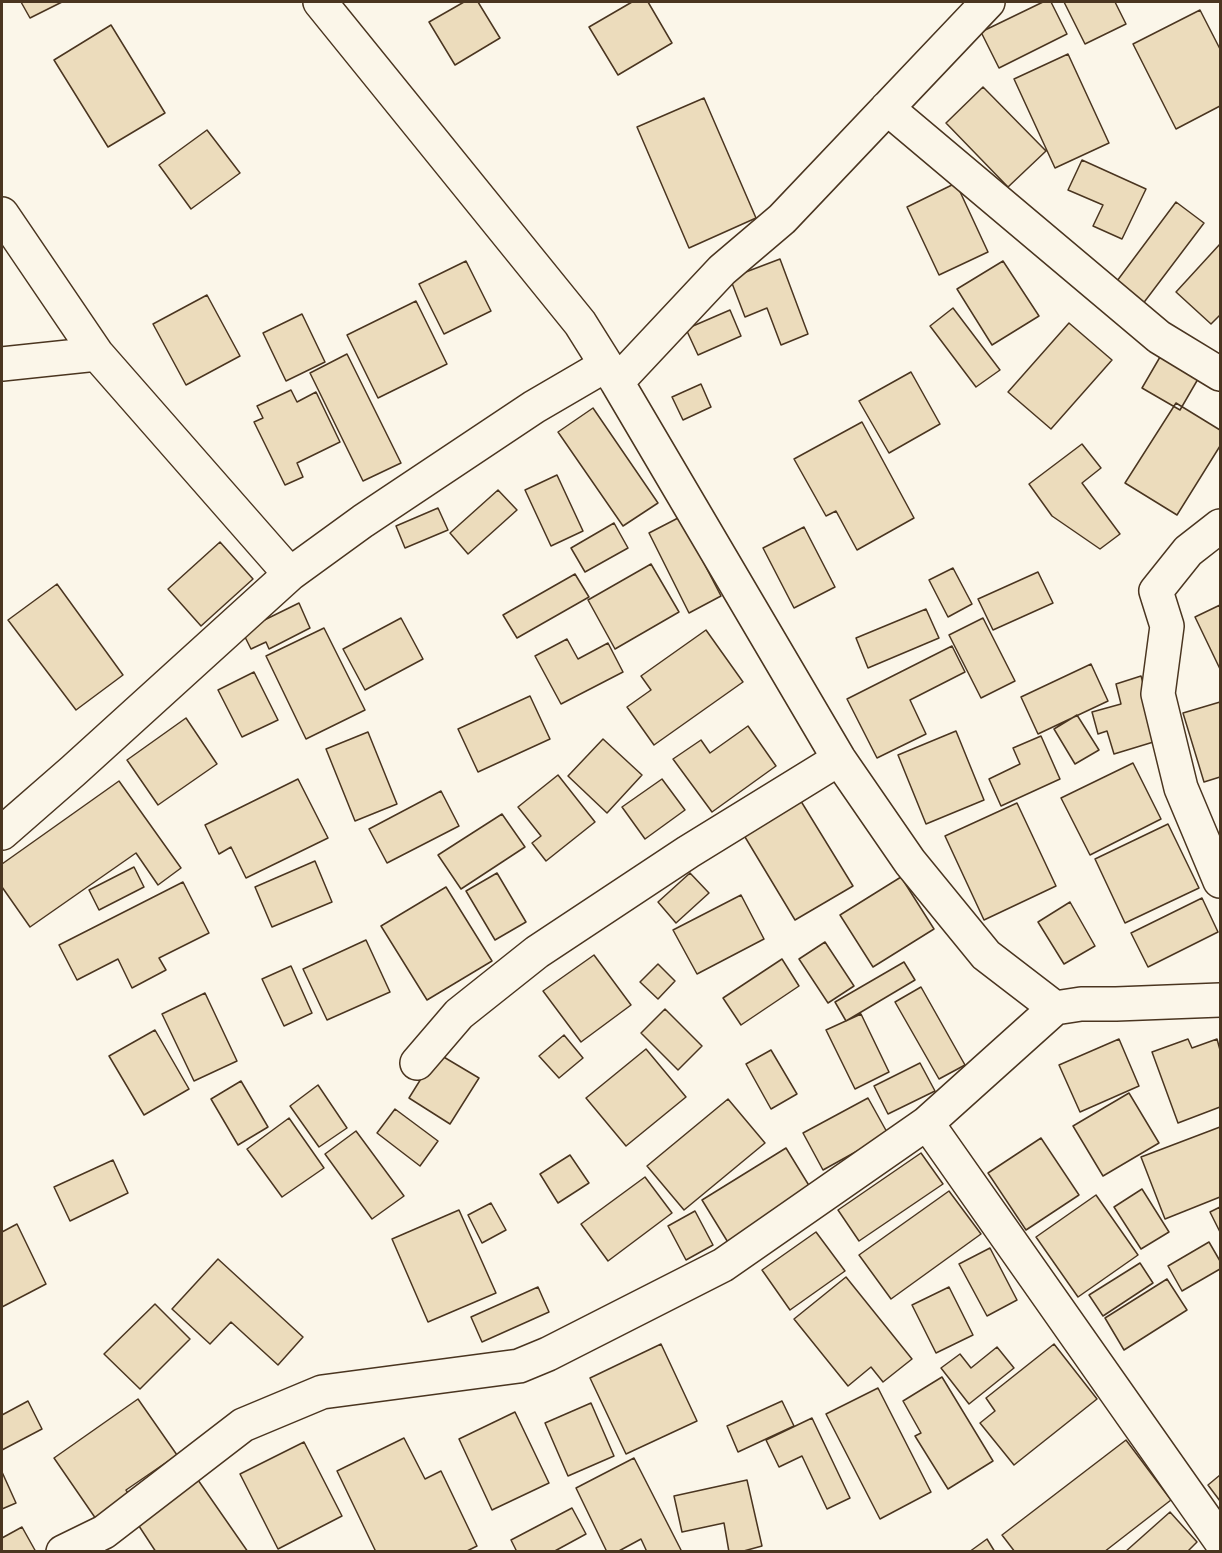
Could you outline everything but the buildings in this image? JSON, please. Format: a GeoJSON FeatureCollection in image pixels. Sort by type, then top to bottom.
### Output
{"type":"FeatureCollection","features":[{"type":"Feature","properties":{"kind":"street"},"geometry":{"type":"LineString","coordinates":[[320,2],[580,323],[839,759],[910,862],[986,955],[1055,1008]]}},
{"type":"Feature","properties":{"kind":"street"},"geometry":{"type":"LineString","coordinates":[[2,833],[290,574],[363,521],[514,420],[611,373],[722,270],[782,219],[987,2]]}},
{"type":"Feature","properties":{"kind":"street"},"geometry":{"type":"LineString","coordinates":[[887,108],[1160,337],[1221,374]]}},
{"type":"Feature","properties":{"kind":"street"},"geometry":{"type":"LineString","coordinates":[[2,214],[97,354],[290,574]]}},
{"type":"Feature","properties":{"kind":"street"},"geometry":{"type":"LineString","coordinates":[[2,364],[97,354]]}},
{"type":"Feature","properties":{"kind":"street"},"geometry":{"type":"LineString","coordinates":[[1221,526],[1188,552],[1156,591],[1167,626],[1158,694],[1181,788],[1221,881]]}},
{"type":"Feature","properties":{"kind":"street"},"geometry":{"type":"LineString","coordinates":[[417,1063],[459,1014],[537,952],[688,852],[839,759]]}},
{"type":"Feature","properties":{"kind":"street"},"geometry":{"type":"LineString","coordinates":[[63,1551],[104,1532],[243,1425],[322,1392],[519,1366],[548,1354],[723,1265],[927,1123],[1055,1008],[1081,1004],[1221,1000]]}},
{"type":"Feature","properties":{"kind":"street"},"geometry":{"type":"LineString","coordinates":[[927,1123],[1221,1540]]}}]}
